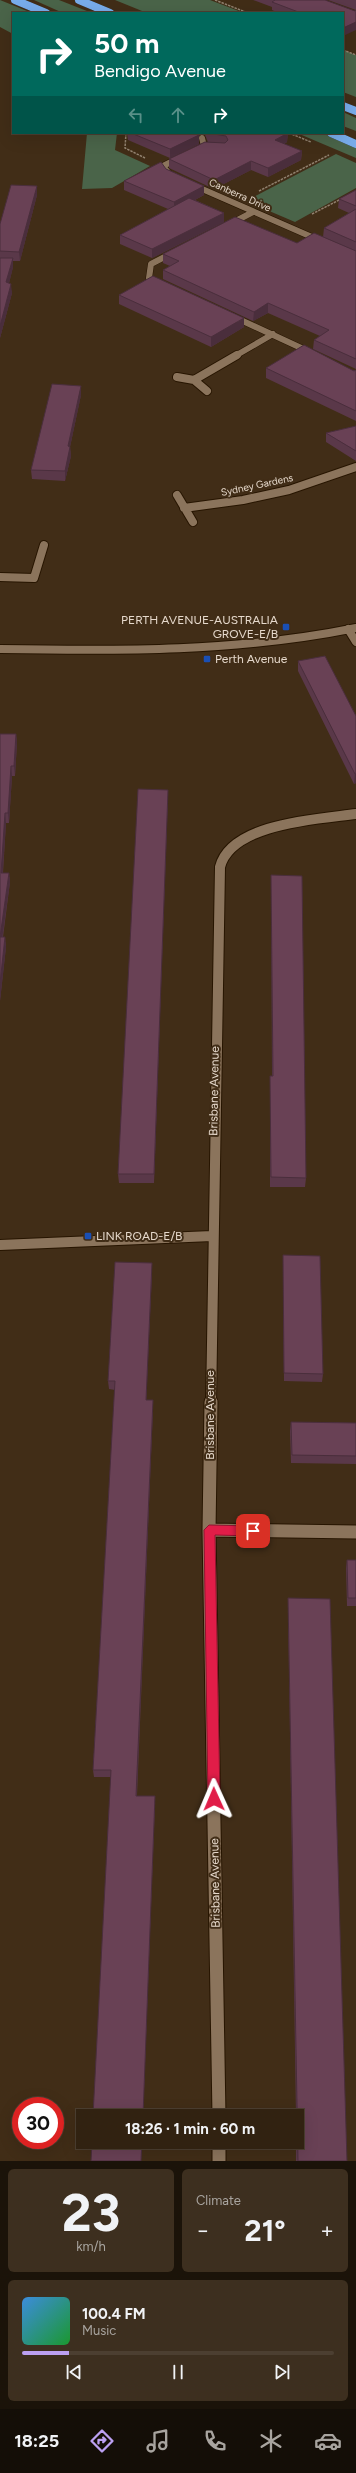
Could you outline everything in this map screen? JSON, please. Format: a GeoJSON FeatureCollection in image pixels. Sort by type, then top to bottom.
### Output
{"type":"FeatureCollection","features":[{"type":"Feature","properties":{"kind":"highway"},"geometry":{"type":"LineString","coordinates":[[15,0],[44,12]]}},
{"type":"Feature","properties":{"kind":"highway"},"geometry":{"type":"LineString","coordinates":[[79,0],[108,12]]}},
{"type":"Feature","properties":{"kind":"highway"},"geometry":{"type":"LineString","coordinates":[[344,106],[356,111]]}},
{"type":"Feature","properties":{"kind":"highway"},"geometry":{"type":"LineString","coordinates":[[333,134],[354,143]]}},
{"type":"Feature","properties":{"kind":"street"},"geometry":{"type":"LineString","coordinates":[[202,138],[204,146]]}},
{"type":"Feature","properties":{"kind":"street"},"geometry":{"type":"LineString","coordinates":[[197,149],[204,146],[223,148]]}},
{"type":"Feature","properties":{"kind":"street"},"geometry":{"type":"LineString","coordinates":[[175,177],[168,174],[162,166],[190,153]]}},
{"type":"Feature","properties":{"kind":"street","name":"Canberra Drive"},"geometry":{"type":"LineString","coordinates":[[188,183],[329,245]]}},
{"type":"Feature","properties":{"kind":"street"},"geometry":{"type":"LineString","coordinates":[[219,229],[253,212]]}},
{"type":"Feature","properties":{"kind":"street"},"geometry":{"type":"LineString","coordinates":[[171,288],[149,278],[151,264],[178,250]]}},
{"type":"Feature","properties":{"kind":"street"},"geometry":{"type":"LineString","coordinates":[[222,311],[321,358]]}},
{"type":"Feature","properties":{"kind":"street"},"geometry":{"type":"LineString","coordinates":[[194,380],[273,334]]}},
{"type":"Feature","properties":{"kind":"street"},"geometry":{"type":"LineString","coordinates":[[176,376],[194,380],[207,391]]}},
{"type":"Feature","properties":{"kind":"street","name":"Sydney Gardens"},"geometry":{"type":"LineString","coordinates":[[184,508],[243,500],[289,490],[356,467]]}},
{"type":"Feature","properties":{"kind":"street"},"geometry":{"type":"LineString","coordinates":[[177,494],[193,522]]}},
{"type":"Feature","properties":{"kind":"street"},"geometry":{"type":"LineString","coordinates":[[0,577],[34,578],[44,545]]}},
{"type":"Feature","properties":{"kind":"street"},"geometry":{"type":"LineString","coordinates":[[0,649],[163,650],[253,643],[352,628],[356,642]]}},
{"type":"Feature","properties":{"kind":"street","name":"Brisbane Avenue"},"geometry":{"type":"LineString","coordinates":[[219,2109],[209,1530],[218,876],[222,859],[237,844],[260,832],[290,824],[356,814]]}},
{"type":"Feature","properties":{"kind":"street"},"geometry":{"type":"LineString","coordinates":[[0,1245],[212,1236]]}},
{"type":"Feature","properties":{"kind":"street"},"geometry":{"type":"LineString","coordinates":[[209,1530],[356,1532]]}},
{"type":"Feature","properties":{"kind":"street"},"geometry":{"type":"LineString","coordinates":[[219,2149],[219,2161]]}},
{"type":"Feature","properties":{"kind":"path"},"geometry":{"type":"LineString","coordinates":[[215,0],[245,12]]}},
{"type":"Feature","properties":{"kind":"path"},"geometry":{"type":"LineString","coordinates":[[344,50],[356,55]]}},
{"type":"Feature","properties":{"kind":"path"},"geometry":{"type":"LineString","coordinates":[[126,134],[125,148],[162,166]]}},
{"type":"Feature","properties":{"kind":"path"},"geometry":{"type":"LineString","coordinates":[[234,204],[354,143]]}},
{"type":"Feature","properties":{"kind":"path"},"geometry":{"type":"LineString","coordinates":[[289,227],[342,198]]}},
{"type":"Feature","properties":{"kind":"green space"},"geometry":{"type":"Polygon","coordinates":[[[0,0],[30,12],[12,12],[12,33],[0,27],[0,0]]]}},
{"type":"Feature","properties":{"kind":"green space"},"geometry":{"type":"Polygon","coordinates":[[[34,0],[59,0],[89,12],[61,12],[34,0]]]}},
{"type":"Feature","properties":{"kind":"green space"},"geometry":{"type":"Polygon","coordinates":[[[115,0],[210,0],[241,12],[145,12],[115,0]]]}},
{"type":"Feature","properties":{"kind":"green space"},"geometry":{"type":"Polygon","coordinates":[[[344,50],[356,55],[356,97],[344,92],[344,50]]]}},
{"type":"Feature","properties":{"kind":"green space"},"geometry":{"type":"Polygon","coordinates":[[[344,112],[356,118],[356,131],[344,126],[344,112]]]}},
{"type":"Feature","properties":{"kind":"green space"},"geometry":{"type":"Polygon","coordinates":[[[87,134],[117,134],[115,150],[150,166],[112,188],[82,189],[87,134]]]}},
{"type":"Feature","properties":{"kind":"green space"},"geometry":{"type":"Polygon","coordinates":[[[299,134],[324,134],[356,148],[356,158],[299,134]]]}},
{"type":"Feature","properties":{"kind":"green space"},"geometry":{"type":"Polygon","coordinates":[[[336,154],[356,163],[356,188],[295,222],[246,201],[336,154]]]}},
{"type":"Feature","properties":{"kind":"building"},"geometry":{"type":"Polygon","coordinates":[[[275,0],[325,0],[355,11],[356,10],[356,22],[344,28],[344,12],[298,12],[272,2],[275,0]]]}},
{"type":"Feature","properties":{"kind":"building"},"geometry":{"type":"Polygon","coordinates":[[[133,134],[198,134],[170,149],[133,134]]]}},
{"type":"Feature","properties":{"kind":"building"},"geometry":{"type":"Polygon","coordinates":[[[214,134],[286,134],[275,140],[302,151],[268,168],[251,161],[214,180],[169,159],[205,142],[225,143],[228,140],[226,136],[214,134]]]}},
{"type":"Feature","properties":{"kind":"building"},"geometry":{"type":"Polygon","coordinates":[[[161,162],[166,169],[204,186],[174,202],[124,181],[161,162]]]}},
{"type":"Feature","properties":{"kind":"building"},"geometry":{"type":"Polygon","coordinates":[[[11,185],[37,186],[19,252],[0,251],[0,224],[11,185]]]}},
{"type":"Feature","properties":{"kind":"building"},"geometry":{"type":"Polygon","coordinates":[[[356,190],[356,206],[339,199],[356,190]]]}},
{"type":"Feature","properties":{"kind":"building"},"geometry":{"type":"Polygon","coordinates":[[[189,198],[224,213],[152,249],[120,235],[189,198]]]}},
{"type":"Feature","properties":{"kind":"building"},"geometry":{"type":"Polygon","coordinates":[[[356,209],[356,242],[324,228],[356,209]]]}},
{"type":"Feature","properties":{"kind":"building"},"geometry":{"type":"Polygon","coordinates":[[[235,217],[297,243],[314,233],[356,251],[356,359],[314,340],[329,330],[268,303],[254,312],[163,270],[179,261],[163,254],[235,217]]]}},
{"type":"Feature","properties":{"kind":"building"},"geometry":{"type":"Polygon","coordinates":[[[0,258],[13,258],[6,282],[11,284],[0,326],[0,258]]]}},
{"type":"Feature","properties":{"kind":"building"},"geometry":{"type":"Polygon","coordinates":[[[153,276],[244,318],[211,337],[119,295],[153,276]]]}},
{"type":"Feature","properties":{"kind":"building"},"geometry":{"type":"Polygon","coordinates":[[[304,345],[354,371],[356,370],[356,411],[266,368],[304,345]]]}},
{"type":"Feature","properties":{"kind":"building"},"geometry":{"type":"Polygon","coordinates":[[[52,384],[81,386],[68,446],[70,447],[65,471],[31,470],[52,384]]]}},
{"type":"Feature","properties":{"kind":"building"},"geometry":{"type":"Polygon","coordinates":[[[356,426],[356,451],[326,433],[356,426]]]}},
{"type":"Feature","properties":{"kind":"building"},"geometry":{"type":"Polygon","coordinates":[[[325,656],[356,716],[356,774],[298,661],[325,656]]]}},
{"type":"Feature","properties":{"kind":"building"},"geometry":{"type":"Polygon","coordinates":[[[0,734],[16,734],[14,766],[11,766],[8,813],[5,813],[1,873],[9,873],[0,937],[0,734]]]}},
{"type":"Feature","properties":{"kind":"building"},"geometry":{"type":"Polygon","coordinates":[[[138,789],[168,790],[154,1174],[118,1174],[138,789]]]}},
{"type":"Feature","properties":{"kind":"building"},"geometry":{"type":"Polygon","coordinates":[[[271,875],[302,876],[306,1178],[271,1177],[270,1076],[273,1076],[271,875]]]}},
{"type":"Feature","properties":{"kind":"building"},"geometry":{"type":"Polygon","coordinates":[[[0,937],[5,937],[0,983],[0,937]]]}},
{"type":"Feature","properties":{"kind":"building"},"geometry":{"type":"Polygon","coordinates":[[[283,1255],[320,1256],[323,1374],[284,1373],[283,1255]]]}},
{"type":"Feature","properties":{"kind":"building"},"geometry":{"type":"Polygon","coordinates":[[[115,1262],[152,1263],[146,1400],[153,1400],[136,1796],[155,1796],[143,2109],[93,2109],[111,1770],[93,1770],[115,1381],[108,1381],[115,1262]]]}},
{"type":"Feature","properties":{"kind":"building"},"geometry":{"type":"Polygon","coordinates":[[[291,1422],[356,1423],[356,1456],[292,1455],[291,1422]]]}},
{"type":"Feature","properties":{"kind":"building"},"geometry":{"type":"Polygon","coordinates":[[[347,1560],[356,1560],[356,1598],[348,1598],[347,1560]]]}},
{"type":"Feature","properties":{"kind":"building"},"geometry":{"type":"Polygon","coordinates":[[[288,1598],[330,1599],[347,2161],[298,2161],[298,2149],[304,2149],[304,2109],[297,2109],[288,1598]]]}},
{"type":"Feature","properties":{"kind":"building"},"geometry":{"type":"Polygon","coordinates":[[[92,2149],[142,2149],[141,2161],[91,2161],[92,2149]]]}},
{"type":"Feature","properties":{"kind":"place","name":"PERTH AVENUE-AUSTRALIA GROVE-E/B"},"geometry":{"type":"Point","coordinates":[286,627]}},
{"type":"Feature","properties":{"kind":"place","name":"Perth Avenue"},"geometry":{"type":"Point","coordinates":[207,659]}},
{"type":"Feature","properties":{"kind":"place","name":"LINK ROAD-E/B"},"geometry":{"type":"Point","coordinates":[88,1236]}},
{"type":"Feature","properties":{"kind":"route"},"geometry":{"type":"LineString","coordinates":[[214,1799],[209,1530],[253,1531]]}}]}
